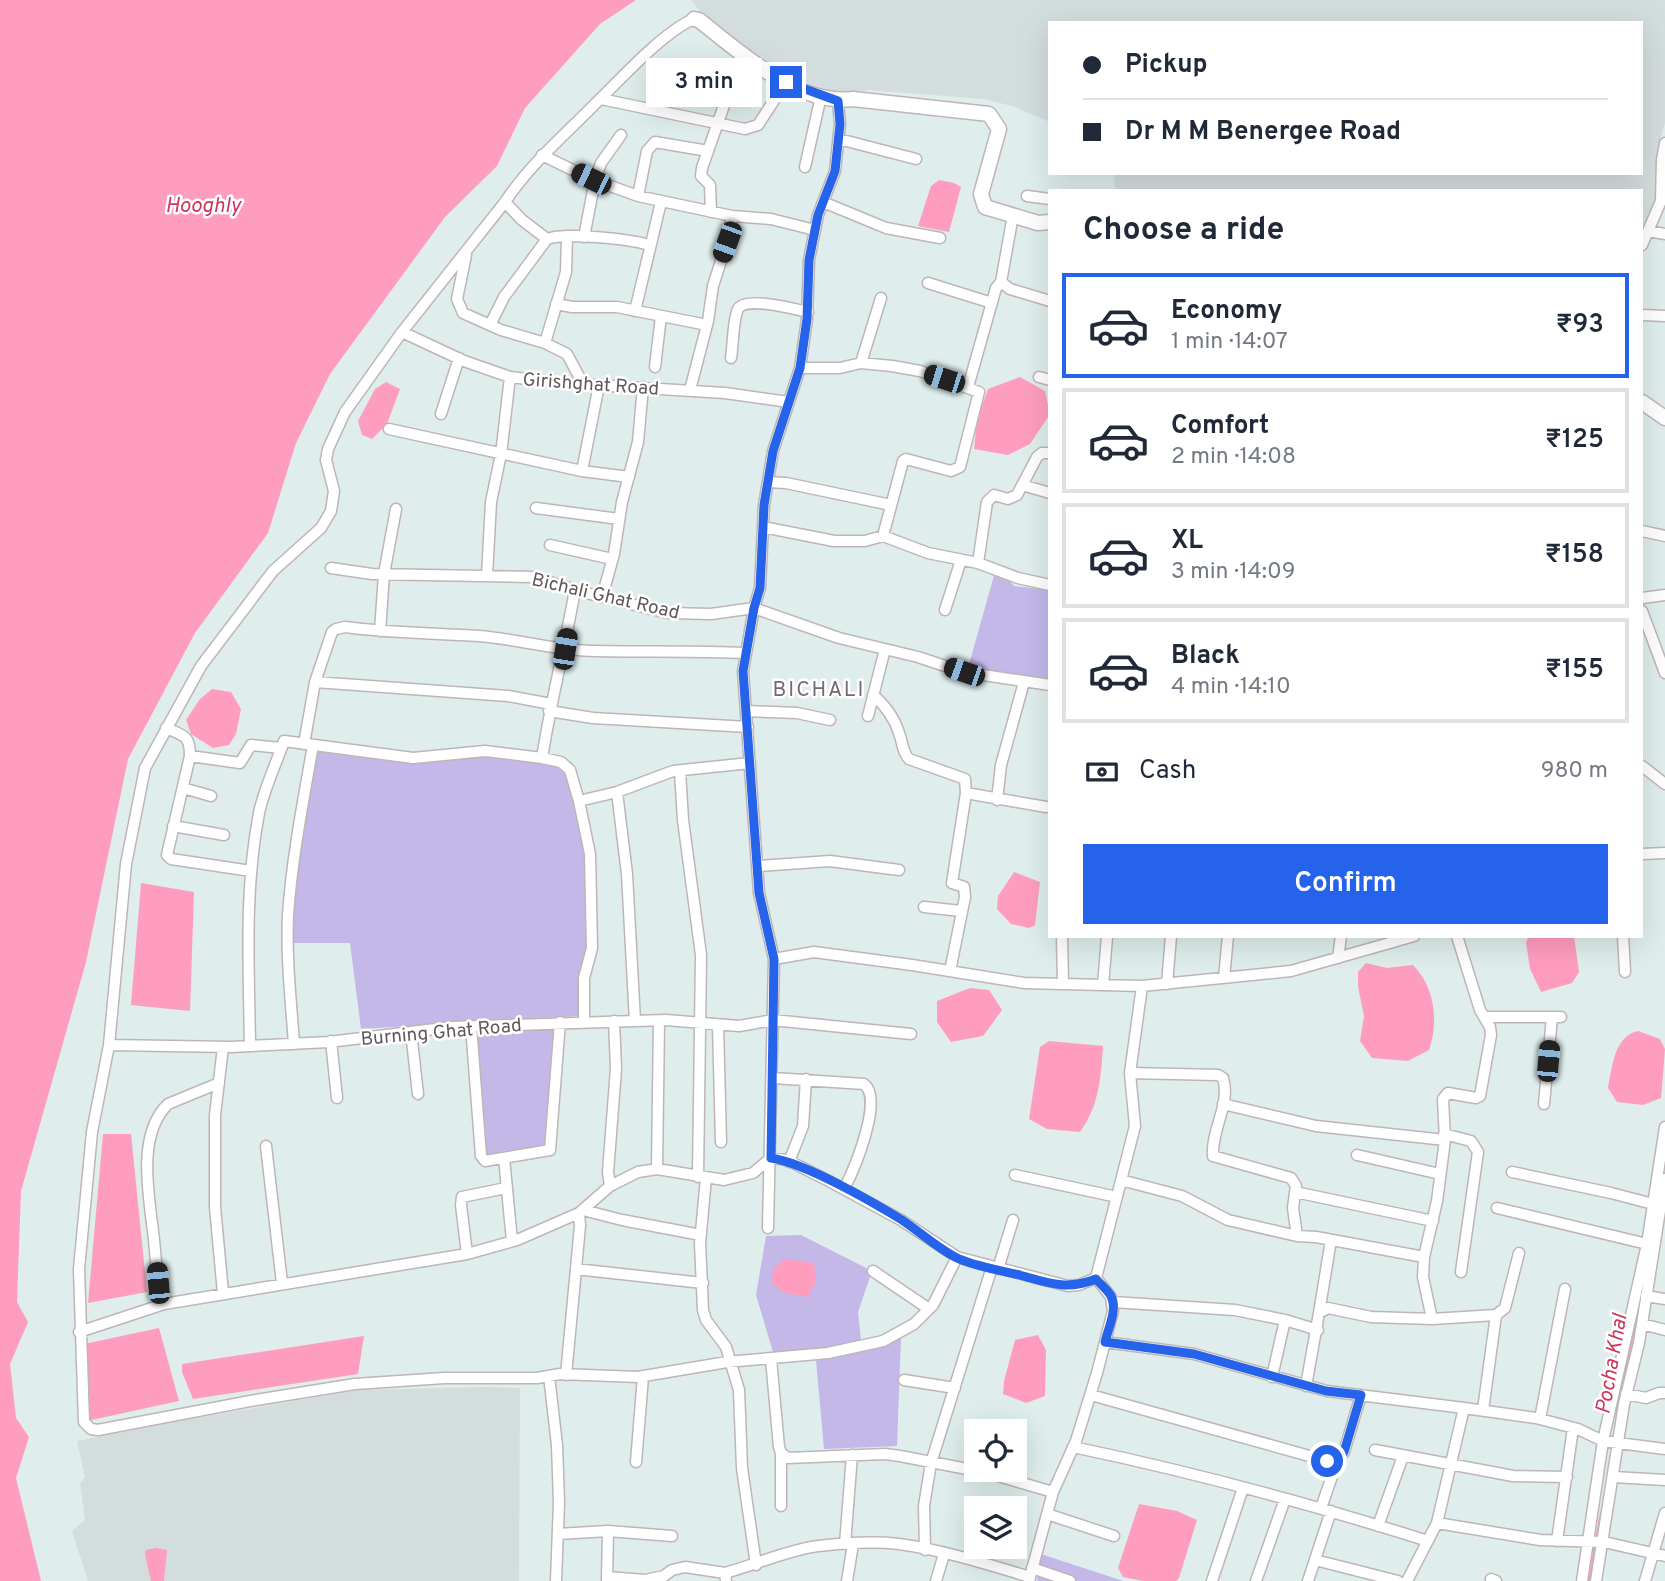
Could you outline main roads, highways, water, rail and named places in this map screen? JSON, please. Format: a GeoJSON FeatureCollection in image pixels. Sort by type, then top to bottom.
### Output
{"type":"FeatureCollection","features":[{"type":"Feature","properties":{"kind":"water","name":"Hooghly"},"geometry":{"type":"Polygon","coordinates":[[[0,0],[636,0],[600,24],[525,108],[497,166],[445,217],[330,374],[296,443],[268,533],[195,633],[128,759],[86,962],[21,1191],[17,1302],[28,1322],[10,1364],[16,1418],[29,1437],[16,1478],[41,1581],[0,1581],[0,0]]]}},
{"type":"Feature","properties":{"kind":"water"},"geometry":{"type":"Polygon","coordinates":[[[939,180],[961,187],[949,232],[918,226],[931,186],[939,180]]]}},
{"type":"Feature","properties":{"kind":"water"},"geometry":{"type":"Polygon","coordinates":[[[1020,377],[1045,391],[1048,417],[1030,444],[1008,455],[974,449],[977,419],[988,389],[1020,377]]]}},
{"type":"Feature","properties":{"kind":"water"},"geometry":{"type":"Polygon","coordinates":[[[386,382],[400,389],[387,424],[372,439],[362,435],[358,421],[375,389],[386,382]]]}},
{"type":"Feature","properties":{"kind":"water"},"geometry":{"type":"Polygon","coordinates":[[[212,689],[231,692],[241,709],[236,734],[229,745],[213,748],[191,734],[186,720],[200,699],[212,689]]]}},
{"type":"Feature","properties":{"kind":"water"},"geometry":{"type":"Polygon","coordinates":[[[1014,872],[1040,882],[1035,925],[1029,928],[1011,924],[997,909],[998,896],[1014,872]]]}},
{"type":"Feature","properties":{"kind":"water"},"geometry":{"type":"Polygon","coordinates":[[[141,883],[194,892],[190,1011],[131,1005],[141,883]]]}},
{"type":"Feature","properties":{"kind":"water"},"geometry":{"type":"Polygon","coordinates":[[[1528,938],[1574,938],[1579,972],[1572,983],[1541,992],[1530,969],[1526,942],[1528,938]]]}},
{"type":"Feature","properties":{"kind":"water"},"geometry":{"type":"Polygon","coordinates":[[[1366,963],[1387,968],[1413,965],[1420,974],[1433,1005],[1434,1028],[1429,1050],[1408,1061],[1372,1058],[1360,1041],[1364,1016],[1358,972],[1366,963]]]}},
{"type":"Feature","properties":{"kind":"water"},"geometry":{"type":"Polygon","coordinates":[[[970,988],[989,990],[1002,1010],[983,1036],[951,1042],[937,1022],[937,1001],[970,988]]]}},
{"type":"Feature","properties":{"kind":"water"},"geometry":{"type":"Polygon","coordinates":[[[1638,1031],[1660,1039],[1665,1049],[1661,1098],[1643,1105],[1617,1102],[1608,1088],[1619,1046],[1630,1034],[1638,1031]]]}},
{"type":"Feature","properties":{"kind":"water"},"geometry":{"type":"Polygon","coordinates":[[[1049,1041],[1103,1046],[1095,1102],[1080,1132],[1047,1129],[1029,1119],[1040,1047],[1049,1041]]]}},
{"type":"Feature","properties":{"kind":"water"},"geometry":{"type":"Polygon","coordinates":[[[103,1134],[131,1134],[147,1292],[88,1303],[103,1134]]]}},
{"type":"Feature","properties":{"kind":"water"},"geometry":{"type":"Polygon","coordinates":[[[784,1259],[814,1263],[816,1281],[808,1297],[785,1293],[772,1283],[773,1270],[784,1259]]]}},
{"type":"Feature","properties":{"kind":"water"},"geometry":{"type":"Polygon","coordinates":[[[159,1328],[179,1401],[87,1421],[84,1344],[159,1328]]]}},
{"type":"Feature","properties":{"kind":"water"},"geometry":{"type":"Polygon","coordinates":[[[1038,1335],[1046,1350],[1045,1396],[1026,1403],[1003,1394],[1004,1381],[1015,1340],[1038,1335]]]}},
{"type":"Feature","properties":{"kind":"water"},"geometry":{"type":"Polygon","coordinates":[[[364,1336],[358,1374],[193,1399],[182,1372],[182,1364],[364,1336]]]}},
{"type":"Feature","properties":{"kind":"water"},"geometry":{"type":"Polygon","coordinates":[[[1139,1504],[1177,1511],[1197,1520],[1176,1581],[1143,1581],[1123,1577],[1118,1568],[1139,1504]]]}},
{"type":"Feature","properties":{"kind":"water"},"geometry":{"type":"Polygon","coordinates":[[[146,1550],[167,1550],[164,1581],[151,1581],[145,1554],[146,1550]]]}},
{"type":"Feature","properties":{"kind":"waterway","name":"Pocha Khal"},"geometry":{"type":"LineString","coordinates":[[1625,1378],[1637,1313]]}},
{"type":"Feature","properties":{"kind":"waterway","name":"Pocha Khal"},"geometry":{"type":"LineString","coordinates":[[1589,1581],[1601,1516]]}},
{"type":"Feature","properties":{"kind":"district","name":"BICHALI"},"geometry":{"type":"Point","coordinates":[819,689]}}]}
